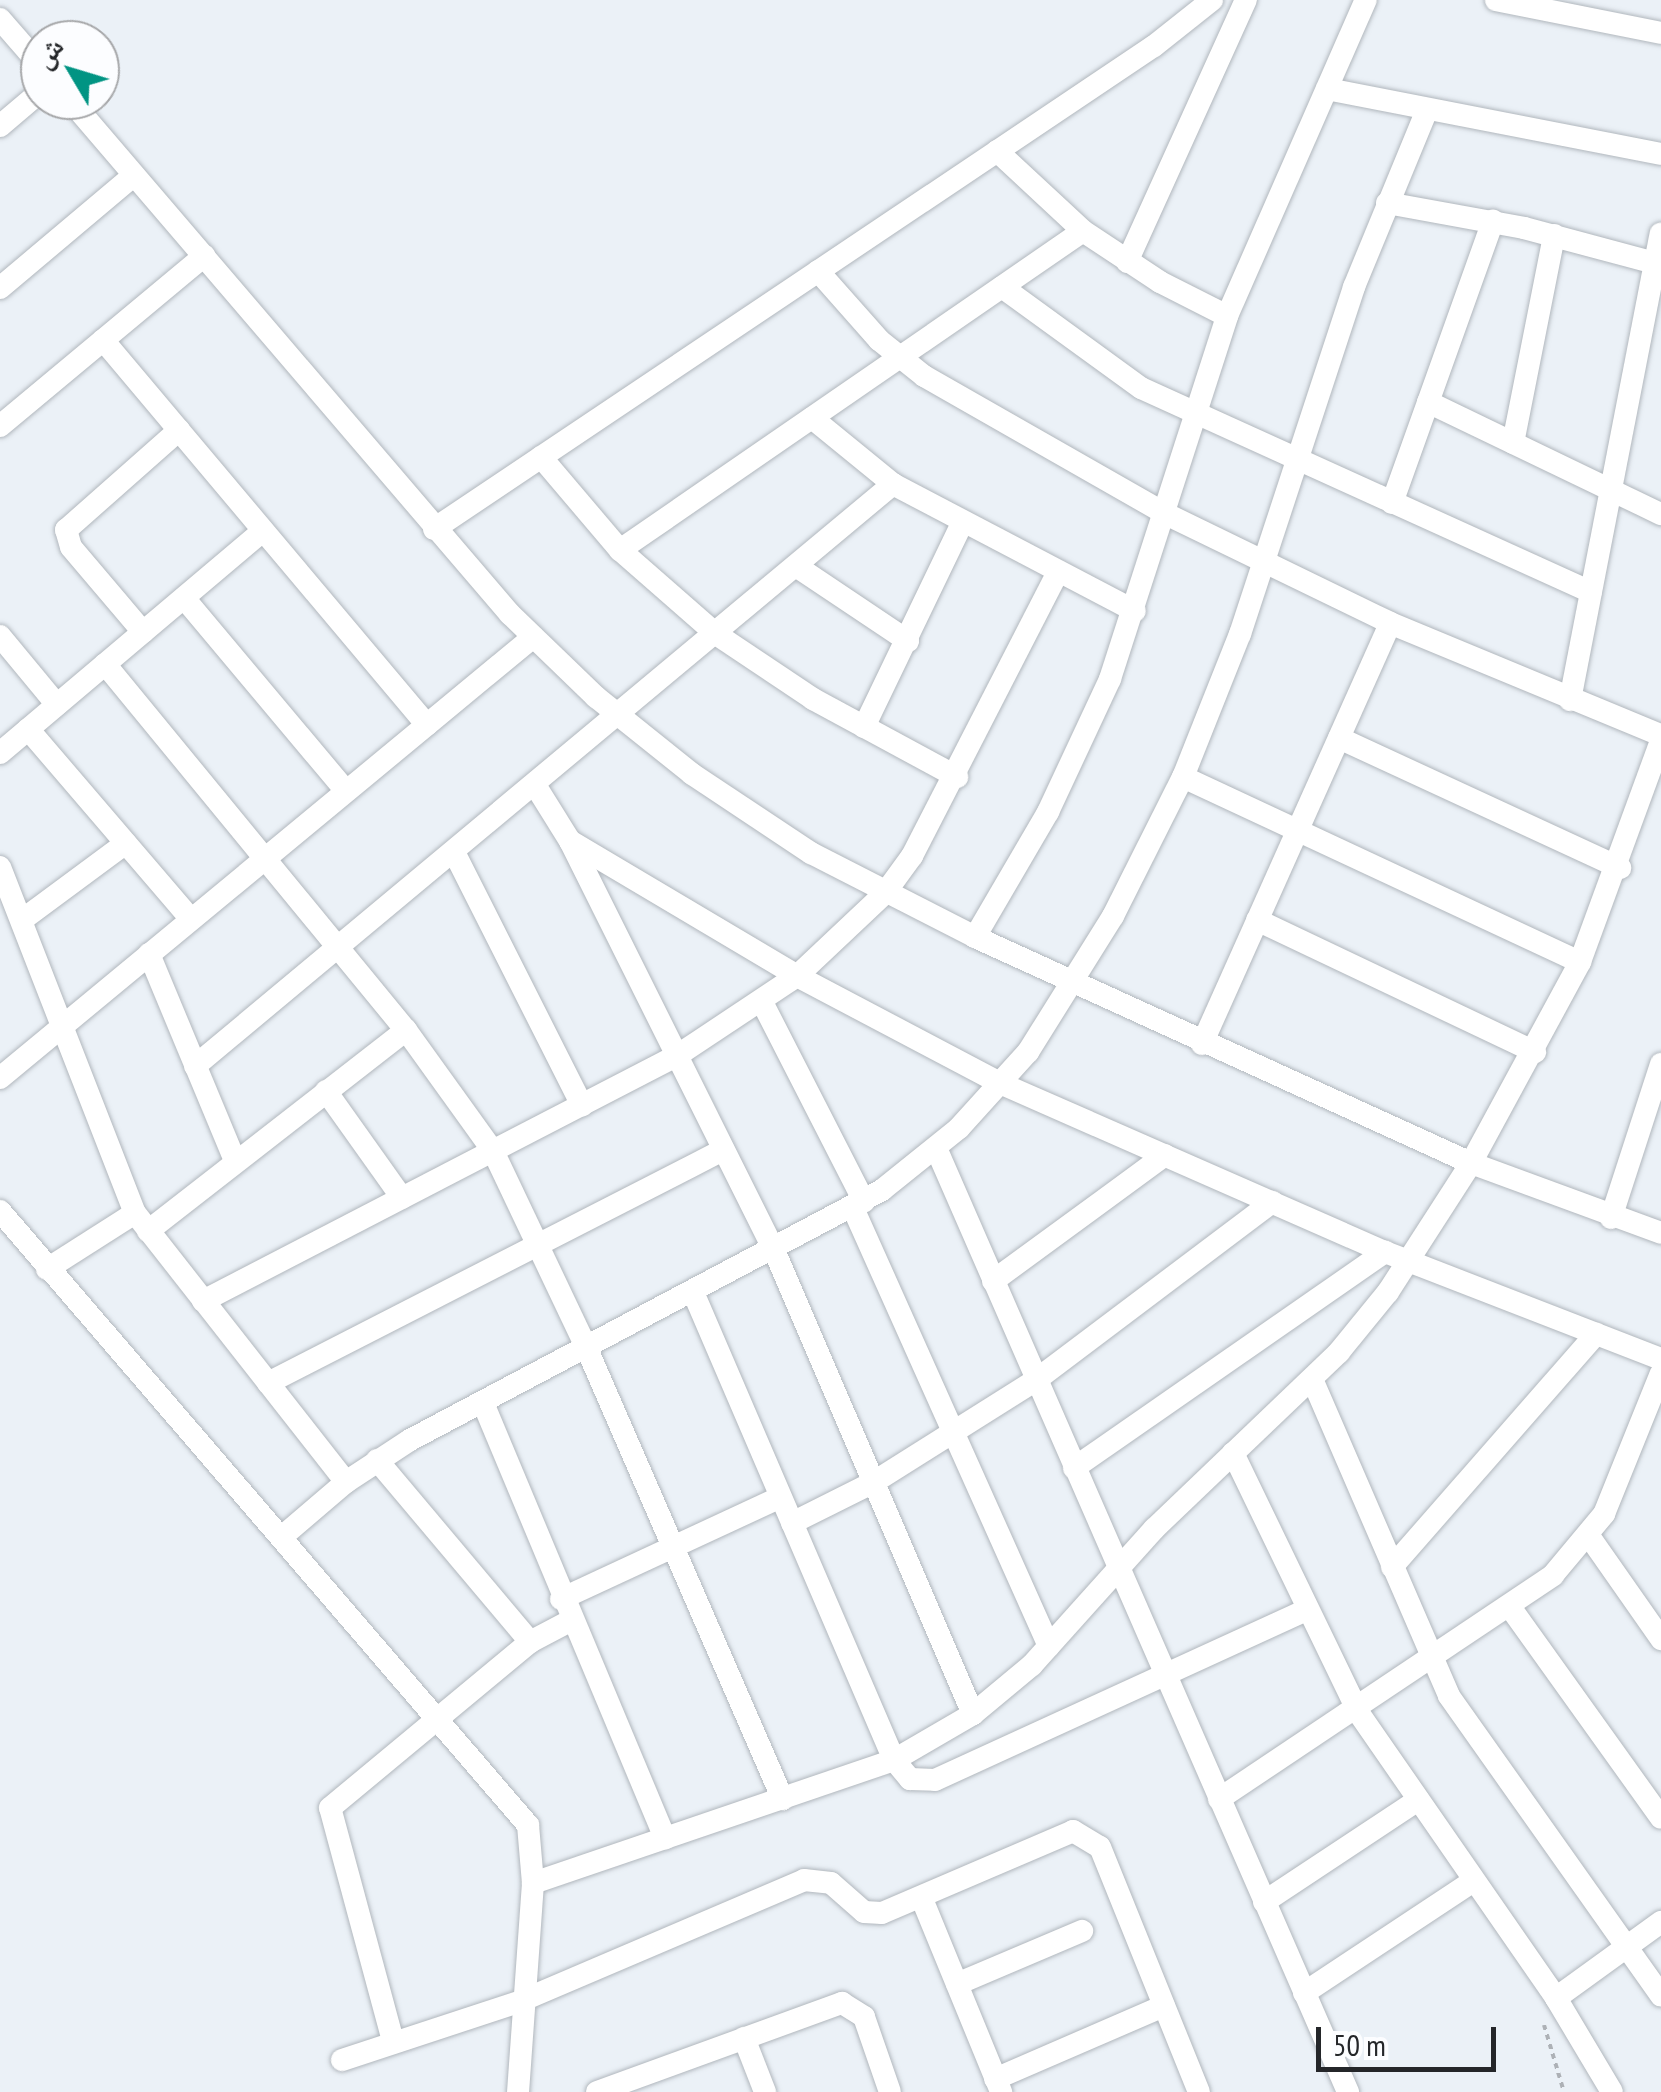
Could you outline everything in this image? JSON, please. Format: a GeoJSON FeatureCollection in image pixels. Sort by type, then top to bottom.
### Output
{"type":"FeatureCollection","features":[{"type":"Feature","properties":{"kind":"street"},"geometry":{"type":"LineString","coordinates":[[434,528],[997,151],[1212,0]]}},
{"type":"Feature","properties":{"kind":"street"},"geometry":{"type":"LineString","coordinates":[[1128,262],[1246,0]]}},
{"type":"Feature","properties":{"kind":"street"},"geometry":{"type":"LineString","coordinates":[[974,937],[1081,747],[1135,612],[1227,316],[1366,0]]}},
{"type":"Feature","properties":{"kind":"street"},"geometry":{"type":"LineString","coordinates":[[1496,0],[1661,33]]}},
{"type":"Feature","properties":{"kind":"street"},"geometry":{"type":"LineString","coordinates":[[0,19],[20,42]]}},
{"type":"Feature","properties":{"kind":"street"},"geometry":{"type":"LineString","coordinates":[[1327,89],[1426,110],[1552,128],[1661,154]]}},
{"type":"Feature","properties":{"kind":"street"},"geometry":{"type":"LineString","coordinates":[[0,126],[20,109]]}},
{"type":"Feature","properties":{"kind":"street"},"geometry":{"type":"LineString","coordinates":[[284,1535],[377,1460],[859,1204],[936,1148],[1002,1084],[1074,984],[1183,777],[1264,562],[1294,460],[1387,202],[1426,110]]}},
{"type":"Feature","properties":{"kind":"street"},"geometry":{"type":"LineString","coordinates":[[87,120],[434,528],[533,637],[619,716],[746,812],[884,892],[1202,1044],[1470,1163],[1611,1218],[1661,1233]]}},
{"type":"Feature","properties":{"kind":"street"},"geometry":{"type":"LineString","coordinates":[[997,151],[1083,230],[1128,262],[1227,316]]}},
{"type":"Feature","properties":{"kind":"street"},"geometry":{"type":"LineString","coordinates":[[0,288],[134,175]]}},
{"type":"Feature","properties":{"kind":"street"},"geometry":{"type":"LineString","coordinates":[[1387,202],[1554,234],[1655,263]]}},
{"type":"Feature","properties":{"kind":"street"},"geometry":{"type":"LineString","coordinates":[[1392,503],[1493,221]]}},
{"type":"Feature","properties":{"kind":"street"},"geometry":{"type":"LineString","coordinates":[[620,550],[1083,230]]}},
{"type":"Feature","properties":{"kind":"street"},"geometry":{"type":"LineString","coordinates":[[1512,443],[1554,234]]}},
{"type":"Feature","properties":{"kind":"street"},"geometry":{"type":"LineString","coordinates":[[1570,700],[1661,234]]}},
{"type":"Feature","properties":{"kind":"street"},"geometry":{"type":"LineString","coordinates":[[0,426],[204,256]]}},
{"type":"Feature","properties":{"kind":"street"},"geometry":{"type":"LineString","coordinates":[[533,1883],[894,1760],[973,1714],[1049,1646],[1118,1568],[1312,1379],[1409,1260],[1535,1052],[1580,962],[1620,868],[1661,738],[1390,623],[1166,514],[900,359],[818,271]]}},
{"type":"Feature","properties":{"kind":"street"},"geometry":{"type":"LineString","coordinates":[[1002,287],[1092,358],[1194,415],[1591,592]]}},
{"type":"Feature","properties":{"kind":"street"},"geometry":{"type":"LineString","coordinates":[[103,340],[427,725]]}},
{"type":"Feature","properties":{"kind":"street"},"geometry":{"type":"LineString","coordinates":[[1428,402],[1661,514]]}},
{"type":"Feature","properties":{"kind":"street"},"geometry":{"type":"LineString","coordinates":[[812,418],[893,484],[1135,612]]}},
{"type":"Feature","properties":{"kind":"street"},"geometry":{"type":"LineString","coordinates":[[143,632],[71,547],[66,530],[179,430]]}},
{"type":"Feature","properties":{"kind":"street"},"geometry":{"type":"LineString","coordinates":[[540,457],[620,550],[716,634],[864,727],[957,777]]}},
{"type":"Feature","properties":{"kind":"street"},"geometry":{"type":"LineString","coordinates":[[195,1066],[893,484]]}},
{"type":"Feature","properties":{"kind":"street"},"geometry":{"type":"LineString","coordinates":[[864,727],[962,523]]}},
{"type":"Feature","properties":{"kind":"street"},"geometry":{"type":"LineString","coordinates":[[0,753],[264,531]]}},
{"type":"Feature","properties":{"kind":"street"},"geometry":{"type":"LineString","coordinates":[[796,566],[908,641]]}},
{"type":"Feature","properties":{"kind":"street"},"geometry":{"type":"LineString","coordinates":[[204,1301],[678,1055],[797,976],[884,892],[957,777],[1058,572]]}},
{"type":"Feature","properties":{"kind":"street"},"geometry":{"type":"LineString","coordinates":[[184,598],[346,791]]}},
{"type":"Feature","properties":{"kind":"street"},"geometry":{"type":"LineString","coordinates":[[1202,1044],[1390,623]]}},
{"type":"Feature","properties":{"kind":"street"},"geometry":{"type":"LineString","coordinates":[[0,636],[57,705]]}},
{"type":"Feature","properties":{"kind":"street"},"geometry":{"type":"LineString","coordinates":[[0,1078],[533,637]]}},
{"type":"Feature","properties":{"kind":"street"},"geometry":{"type":"LineString","coordinates":[[105,664],[268,856],[406,1030],[493,1151],[587,1348],[783,1799]]}},
{"type":"Feature","properties":{"kind":"street"},"geometry":{"type":"LineString","coordinates":[[28,729],[191,919]]}},
{"type":"Feature","properties":{"kind":"street"},"geometry":{"type":"LineString","coordinates":[[1338,738],[1620,868]]}},
{"type":"Feature","properties":{"kind":"street"},"geometry":{"type":"LineString","coordinates":[[1183,777],[1580,962]]}},
{"type":"Feature","properties":{"kind":"street"},"geometry":{"type":"LineString","coordinates":[[534,786],[570,841],[774,1250],[973,1714]]}},
{"type":"Feature","properties":{"kind":"street"},"geometry":{"type":"LineString","coordinates":[[570,841],[797,976],[1002,1084],[1386,1252],[1661,1359]]}},
{"type":"Feature","properties":{"kind":"street"},"geometry":{"type":"LineString","coordinates":[[22,920],[126,843]]}},
{"type":"Feature","properties":{"kind":"street"},"geometry":{"type":"LineString","coordinates":[[454,852],[582,1105]]}},
{"type":"Feature","properties":{"kind":"street"},"geometry":{"type":"LineString","coordinates":[[0,867],[142,1222],[346,1482]]}},
{"type":"Feature","properties":{"kind":"street"},"geometry":{"type":"LineString","coordinates":[[1258,920],[1535,1052]]}},
{"type":"Feature","properties":{"kind":"street"},"geometry":{"type":"LineString","coordinates":[[149,954],[235,1161]]}},
{"type":"Feature","properties":{"kind":"street"},"geometry":{"type":"LineString","coordinates":[[762,1002],[859,1204],[953,1432],[1049,1646]]}},
{"type":"Feature","properties":{"kind":"street"},"geometry":{"type":"LineString","coordinates":[[47,1269],[142,1222],[235,1161],[406,1030]]}},
{"type":"Feature","properties":{"kind":"street"},"geometry":{"type":"LineString","coordinates":[[1611,1218],[1661,1064]]}},
{"type":"Feature","properties":{"kind":"street"},"geometry":{"type":"LineString","coordinates":[[326,1092],[402,1198]]}},
{"type":"Feature","properties":{"kind":"street"},"geometry":{"type":"LineString","coordinates":[[936,1148],[1348,2092]]}},
{"type":"Feature","properties":{"kind":"street"},"geometry":{"type":"LineString","coordinates":[[268,1382],[722,1150]]}},
{"type":"Feature","properties":{"kind":"street"},"geometry":{"type":"LineString","coordinates":[[994,1281],[1165,1155]]}},
{"type":"Feature","properties":{"kind":"street"},"geometry":{"type":"LineString","coordinates":[[792,1522],[874,1482],[1036,1380],[1272,1202]]}},
{"type":"Feature","properties":{"kind":"street"},"geometry":{"type":"LineString","coordinates":[[0,1211],[284,1535],[434,1718],[528,1825],[533,1883],[521,2001],[518,2092]]}},
{"type":"Feature","properties":{"kind":"street"},"geometry":{"type":"LineString","coordinates":[[1074,1468],[1386,1252]]}},
{"type":"Feature","properties":{"kind":"street"},"geometry":{"type":"LineString","coordinates":[[693,1292],[894,1760],[910,1780],[935,1780],[1307,1610]]}},
{"type":"Feature","properties":{"kind":"street"},"geometry":{"type":"LineString","coordinates":[[1392,1567],[1596,1334]]}},
{"type":"Feature","properties":{"kind":"street"},"geometry":{"type":"LineString","coordinates":[[1219,1800],[1358,1712],[1553,1576],[1589,1536],[1616,1490],[1661,1373]]}},
{"type":"Feature","properties":{"kind":"street"},"geometry":{"type":"LineString","coordinates":[[1312,1379],[1432,1662],[1456,1707],[1661,1995]]}},
{"type":"Feature","properties":{"kind":"street"},"geometry":{"type":"LineString","coordinates":[[482,1402],[570,1622],[666,1839]]}},
{"type":"Feature","properties":{"kind":"street"},"geometry":{"type":"LineString","coordinates":[[1233,1453],[1358,1712],[1556,1998],[1612,2092]]}},
{"type":"Feature","properties":{"kind":"street"},"geometry":{"type":"LineString","coordinates":[[377,1460],[530,1642]]}},
{"type":"Feature","properties":{"kind":"street"},"geometry":{"type":"LineString","coordinates":[[561,1599],[781,1497]]}},
{"type":"Feature","properties":{"kind":"street"},"geometry":{"type":"LineString","coordinates":[[1589,1536],[1661,1639]]}},
{"type":"Feature","properties":{"kind":"street"},"geometry":{"type":"LineString","coordinates":[[1510,1608],[1661,1818]]}},
{"type":"Feature","properties":{"kind":"street"},"geometry":{"type":"LineString","coordinates":[[393,2041],[330,1808],[530,1642],[570,1622]]}},
{"type":"Feature","properties":{"kind":"street"},"geometry":{"type":"LineString","coordinates":[[1264,1902],[1418,1800]]}},
{"type":"Feature","properties":{"kind":"street"},"geometry":{"type":"LineString","coordinates":[[342,2060],[521,2001],[804,1880],[831,1883],[864,1912],[922,1899],[1062,1831],[1084,1833],[1100,1848],[1199,2092]]}},
{"type":"Feature","properties":{"kind":"street"},"geometry":{"type":"LineString","coordinates":[[1304,1993],[1473,1881]]}},
{"type":"Feature","properties":{"kind":"street"},"geometry":{"type":"LineString","coordinates":[[922,1899],[998,2085],[1164,2006]]}},
{"type":"Feature","properties":{"kind":"street"},"geometry":{"type":"LineString","coordinates":[[1556,1998],[1661,1922]]}},
{"type":"Feature","properties":{"kind":"street"},"geometry":{"type":"LineString","coordinates":[[957,1984],[1082,1930]]}},
{"type":"Feature","properties":{"kind":"street"},"geometry":{"type":"LineString","coordinates":[[597,2092],[632,2085],[744,2038],[842,2003],[854,2006],[890,2092]]}},
{"type":"Feature","properties":{"kind":"street"},"geometry":{"type":"LineString","coordinates":[[744,2038],[765,2092]]}},
{"type":"Feature","properties":{"kind":"path"},"geometry":{"type":"LineString","coordinates":[[1556,1998],[1545,2038],[1564,2092]]}}]}
